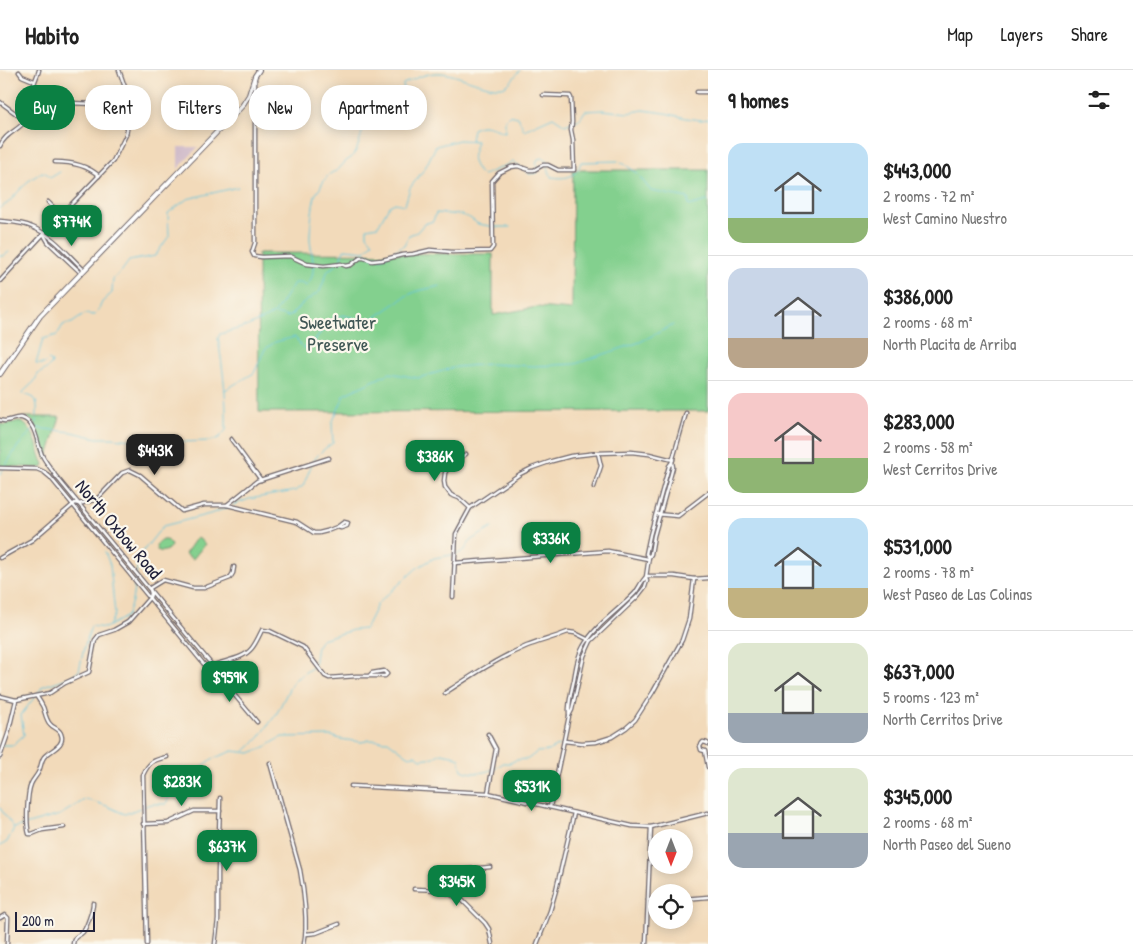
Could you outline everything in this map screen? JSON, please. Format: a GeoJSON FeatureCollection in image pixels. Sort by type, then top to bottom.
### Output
{"type":"FeatureCollection","features":[{"type":"Feature","properties":{"kind":"street"},"geometry":{"type":"LineString","coordinates":[[34,85],[39,70]]}},
{"type":"Feature","properties":{"kind":"street"},"geometry":{"type":"LineString","coordinates":[[119,70],[124,85]]}},
{"type":"Feature","properties":{"kind":"street"},"geometry":{"type":"LineString","coordinates":[[254,70],[254,243],[252,252],[254,256],[290,256],[307,264],[324,266],[341,264],[346,266],[351,265],[360,258],[372,261],[382,260],[430,250],[452,252],[490,251],[493,247],[492,181],[498,173],[518,166],[529,170],[534,170],[544,165],[558,170],[574,170],[571,130],[572,101],[570,96],[543,95]]}},
{"type":"Feature","properties":{"kind":"street"},"geometry":{"type":"LineString","coordinates":[[0,374],[40,316],[242,106],[249,95],[254,76],[259,70]]}},
{"type":"Feature","properties":{"kind":"street"},"geometry":{"type":"LineString","coordinates":[[19,72],[22,76],[34,81]]}},
{"type":"Feature","properties":{"kind":"street"},"geometry":{"type":"LineString","coordinates":[[697,92],[708,92]]}},
{"type":"Feature","properties":{"kind":"street"},"geometry":{"type":"LineString","coordinates":[[0,102],[15,113]]}},
{"type":"Feature","properties":{"kind":"street"},"geometry":{"type":"LineString","coordinates":[[0,143],[16,130]]}},
{"type":"Feature","properties":{"kind":"street"},"geometry":{"type":"LineString","coordinates":[[0,281],[113,160],[127,130]]}},
{"type":"Feature","properties":{"kind":"street"},"geometry":{"type":"LineString","coordinates":[[56,162],[71,162],[93,170],[99,176]]}},
{"type":"Feature","properties":{"kind":"street"},"geometry":{"type":"LineString","coordinates":[[48,202],[61,215]]}},
{"type":"Feature","properties":{"kind":"street"},"geometry":{"type":"LineString","coordinates":[[0,221],[32,227],[50,237],[58,242],[83,271]]}},
{"type":"Feature","properties":{"kind":"street"},"geometry":{"type":"LineString","coordinates":[[43,234],[48,242],[83,271]]}},
{"type":"Feature","properties":{"kind":"street"},"geometry":{"type":"LineString","coordinates":[[550,807],[569,716],[568,708],[582,648],[604,622],[638,590],[646,576],[648,558],[646,554],[650,535],[686,413]]}},
{"type":"Feature","properties":{"kind":"street","name":"North Oxbow Road"},"geometry":{"type":"LineString","coordinates":[[0,420],[4,422],[23,418],[29,422],[45,461],[257,722]]}},
{"type":"Feature","properties":{"kind":"street"},"geometry":{"type":"LineString","coordinates":[[231,439],[261,480]]}},
{"type":"Feature","properties":{"kind":"street"},"geometry":{"type":"LineString","coordinates":[[453,597],[456,534],[470,508],[520,474],[552,461],[571,456],[598,453],[631,452],[649,454],[672,461]]}},
{"type":"Feature","properties":{"kind":"street"},"geometry":{"type":"LineString","coordinates":[[594,488],[601,466],[598,453]]}},
{"type":"Feature","properties":{"kind":"street"},"geometry":{"type":"LineString","coordinates":[[466,454],[449,466],[444,473],[444,481],[445,487],[451,495],[459,498],[470,508]]}},
{"type":"Feature","properties":{"kind":"street"},"geometry":{"type":"LineString","coordinates":[[227,504],[257,481],[329,458]]}},
{"type":"Feature","properties":{"kind":"street"},"geometry":{"type":"LineString","coordinates":[[648,558],[651,554],[654,536],[673,467],[672,461]]}},
{"type":"Feature","properties":{"kind":"street","name":"North Oxbow Road"},"geometry":{"type":"LineString","coordinates":[[0,468],[37,469],[50,477],[207,668],[216,673]]}},
{"type":"Feature","properties":{"kind":"street"},"geometry":{"type":"LineString","coordinates":[[0,558],[32,540],[73,505],[97,499],[122,473],[130,470],[140,475],[182,511],[204,505],[227,504],[297,522],[314,533],[337,528]]}},
{"type":"Feature","properties":{"kind":"street"},"geometry":{"type":"LineString","coordinates":[[656,514],[678,516],[708,493]]}},
{"type":"Feature","properties":{"kind":"street"},"geometry":{"type":"LineString","coordinates":[[454,563],[608,551],[648,558]]}},
{"type":"Feature","properties":{"kind":"street"},"geometry":{"type":"LineString","coordinates":[[0,696],[16,700],[50,694],[65,683],[89,672],[95,640],[99,635],[114,630],[128,622],[150,597],[150,588],[163,580],[193,588],[204,588],[230,578],[234,567]]}},
{"type":"Feature","properties":{"kind":"street"},"geometry":{"type":"LineString","coordinates":[[646,576],[708,578]]}},
{"type":"Feature","properties":{"kind":"street"},"geometry":{"type":"LineString","coordinates":[[563,740],[582,743],[596,742],[612,737],[635,720],[682,640],[689,619],[694,579]]}},
{"type":"Feature","properties":{"kind":"street"},"geometry":{"type":"LineString","coordinates":[[207,668],[239,657],[251,649],[262,630],[270,630],[303,647],[325,676],[329,678],[370,675],[381,677],[387,674],[384,671],[370,675]]}},
{"type":"Feature","properties":{"kind":"street"},"geometry":{"type":"LineString","coordinates":[[445,693],[508,655],[528,646],[568,632],[590,640]]}},
{"type":"Feature","properties":{"kind":"street"},"geometry":{"type":"LineString","coordinates":[[37,697],[42,705],[48,724],[62,734],[62,741],[59,746],[50,751],[44,758],[40,770],[31,784],[29,789],[27,828],[29,834],[32,834],[42,830],[64,827]]}},
{"type":"Feature","properties":{"kind":"street"},"geometry":{"type":"LineString","coordinates":[[0,757],[16,700]]}},
{"type":"Feature","properties":{"kind":"street"},"geometry":{"type":"LineString","coordinates":[[488,734],[496,749],[488,792]]}},
{"type":"Feature","properties":{"kind":"street"},"geometry":{"type":"LineString","coordinates":[[708,744],[703,742],[700,746],[701,750],[707,750],[708,767]]}},
{"type":"Feature","properties":{"kind":"street"},"geometry":{"type":"LineString","coordinates":[[147,944],[143,774],[148,764],[167,757]]}},
{"type":"Feature","properties":{"kind":"street"},"geometry":{"type":"LineString","coordinates":[[270,763],[298,860],[302,882],[306,934],[304,944]]}},
{"type":"Feature","properties":{"kind":"street"},"geometry":{"type":"LineString","coordinates":[[352,786],[488,792],[632,826],[651,827],[708,813]]}},
{"type":"Feature","properties":{"kind":"street"},"geometry":{"type":"LineString","coordinates":[[215,944],[218,920],[220,798]]}},
{"type":"Feature","properties":{"kind":"street"},"geometry":{"type":"LineString","coordinates":[[143,824],[168,823],[194,811],[220,811]]}},
{"type":"Feature","properties":{"kind":"street"},"geometry":{"type":"LineString","coordinates":[[537,944],[550,911],[574,813]]}},
{"type":"Feature","properties":{"kind":"street"},"geometry":{"type":"LineString","coordinates":[[649,884],[651,827]]}},
{"type":"Feature","properties":{"kind":"street"},"geometry":{"type":"LineString","coordinates":[[441,890],[450,874],[458,870],[490,866]]}},
{"type":"Feature","properties":{"kind":"street"},"geometry":{"type":"LineString","coordinates":[[414,889],[441,890],[462,900],[485,923],[489,930],[492,944]]}},
{"type":"Feature","properties":{"kind":"street"},"geometry":{"type":"LineString","coordinates":[[693,898],[708,897]]}},
{"type":"Feature","properties":{"kind":"street"},"geometry":{"type":"LineString","coordinates":[[646,944],[648,900]]}},
{"type":"Feature","properties":{"kind":"street"},"geometry":{"type":"LineString","coordinates":[[73,944],[76,936],[85,927],[93,908],[92,903]]}},
{"type":"Feature","properties":{"kind":"street"},"geometry":{"type":"LineString","coordinates":[[0,918],[5,915],[8,918],[7,944]]}},
{"type":"Feature","properties":{"kind":"street"},"geometry":{"type":"LineString","coordinates":[[306,934],[316,933],[339,924]]}},
{"type":"Feature","properties":{"kind":"shaded area"},"geometry":{"type":"Polygon","coordinates":[[[178,147],[198,147],[178,169],[178,147]]]}},
{"type":"Feature","properties":{"kind":"green space","name":"Sweetwater Preserve"},"geometry":{"type":"Polygon","coordinates":[[[573,170],[708,170],[708,411],[259,412],[258,253],[493,254],[493,315],[537,307],[572,310],[573,170]]]}},
{"type":"Feature","properties":{"kind":"green space"},"geometry":{"type":"Polygon","coordinates":[[[25,417],[60,417],[47,460],[35,425],[25,417]]]}},
{"type":"Feature","properties":{"kind":"green space"},"geometry":{"type":"Polygon","coordinates":[[[18,421],[29,428],[32,433],[44,464],[42,468],[0,466],[0,423],[4,425],[18,421]]]}},
{"type":"Feature","properties":{"kind":"green space"},"geometry":{"type":"Polygon","coordinates":[[[197,537],[205,544],[193,559],[185,554],[197,537]]]}},
{"type":"Feature","properties":{"kind":"green space"},"geometry":{"type":"Polygon","coordinates":[[[162,540],[167,540],[171,546],[166,550],[159,551],[156,546],[162,540]]]}},
{"type":"Feature","properties":{"kind":"waterway"},"geometry":{"type":"LineString","coordinates":[[0,474],[18,446],[35,428],[72,432],[97,438],[153,442],[168,440],[179,442],[210,441],[219,438],[226,430],[226,418],[218,338],[220,334],[248,326],[275,313],[294,283],[301,283],[306,286],[310,281],[313,268],[310,234],[315,196],[328,176],[337,171],[351,158],[357,149],[364,126],[372,119],[375,113],[390,104],[395,98],[402,99],[404,93],[403,84],[421,76],[435,73],[447,74],[485,85],[501,87],[507,85],[520,70]]}},
{"type":"Feature","properties":{"kind":"waterway"},"geometry":{"type":"LineString","coordinates":[[471,140],[473,129],[481,126],[505,132],[505,119],[509,115],[518,117],[524,130],[553,117],[565,125],[580,119],[585,111],[603,110],[628,113],[643,110],[686,118],[708,119]]}},
{"type":"Feature","properties":{"kind":"waterway"},"geometry":{"type":"LineString","coordinates":[[340,263],[345,249],[365,251],[373,242],[367,235],[367,228],[378,226],[389,206],[395,203],[405,205],[410,188],[425,168],[436,146],[459,140],[477,141],[472,158],[480,174],[484,175],[513,162],[520,166]]}},
{"type":"Feature","properties":{"kind":"waterway"},"geometry":{"type":"LineString","coordinates":[[525,170],[529,174],[537,173],[538,166],[536,163],[538,159],[542,158],[546,161],[551,177],[561,178],[573,174],[581,162],[618,161]]}},
{"type":"Feature","properties":{"kind":"waterway"},"geometry":{"type":"LineString","coordinates":[[621,162],[636,172],[651,191],[688,198],[689,206],[708,202]]}},
{"type":"Feature","properties":{"kind":"waterway"},"geometry":{"type":"LineString","coordinates":[[0,208],[8,203],[27,182],[42,172],[46,173],[50,178],[60,172]]}},
{"type":"Feature","properties":{"kind":"waterway"},"geometry":{"type":"LineString","coordinates":[[35,428],[36,401],[33,397],[22,393],[34,382],[38,374],[51,365],[52,362],[48,360],[44,364],[36,364],[43,339],[57,335],[63,325],[72,323],[85,314],[95,315],[102,302],[112,293],[113,279],[129,261],[155,256],[169,236],[168,213],[187,199],[238,187]]}},
{"type":"Feature","properties":{"kind":"waterway"},"geometry":{"type":"LineString","coordinates":[[366,252],[371,257],[382,258],[404,245],[409,235],[417,232],[424,224],[433,221],[436,213],[462,215],[478,224],[510,227]]}},
{"type":"Feature","properties":{"kind":"waterway"},"geometry":{"type":"LineString","coordinates":[[0,256],[9,252]]}},
{"type":"Feature","properties":{"kind":"waterway"},"geometry":{"type":"LineString","coordinates":[[274,314],[289,317],[320,291],[328,270],[337,265]]}},
{"type":"Feature","properties":{"kind":"waterway"},"geometry":{"type":"LineString","coordinates":[[225,390],[254,373],[265,349],[275,342],[295,337],[303,348],[311,346],[330,320],[343,315],[358,319],[374,318],[406,296],[417,291],[440,286]]}},
{"type":"Feature","properties":{"kind":"waterway"},"geometry":{"type":"LineString","coordinates":[[233,505],[249,499],[295,491],[303,486],[317,457],[333,443],[332,423],[345,394],[390,373],[418,378],[456,367],[490,364],[534,366],[575,364],[640,342],[673,325]]}},
{"type":"Feature","properties":{"kind":"waterway"},"geometry":{"type":"LineString","coordinates":[[0,745],[13,745],[24,735],[21,715],[43,686],[71,677],[79,671],[91,626],[105,628],[127,616],[132,601],[139,556],[163,526],[229,507]]}},
{"type":"Feature","properties":{"kind":"waterway"},"geometry":{"type":"LineString","coordinates":[[244,752],[259,738],[277,713],[293,681],[314,666],[317,646],[321,639],[353,630],[365,629],[378,603],[417,568],[434,558],[464,551],[471,540],[492,528]]}},
{"type":"Feature","properties":{"kind":"waterway"},"geometry":{"type":"LineString","coordinates":[[105,552],[110,565],[115,614],[110,624]]}},
{"type":"Feature","properties":{"kind":"waterway"},"geometry":{"type":"LineString","coordinates":[[145,806],[166,804],[174,790],[197,776],[198,770],[212,759],[233,751],[250,753],[282,737],[332,736],[362,742],[369,740],[388,741],[408,756],[415,755],[421,759],[434,757],[441,753],[452,755],[459,758],[462,770],[472,773],[494,769],[503,763],[528,759],[537,752],[548,751],[559,745]]}},
{"type":"Feature","properties":{"kind":"waterway"},"geometry":{"type":"LineString","coordinates":[[0,846],[7,842],[14,828],[60,815],[86,799],[125,814],[140,808]]}},
{"type":"Feature","properties":{"kind":"waterway"},"geometry":{"type":"LineString","coordinates":[[0,808],[14,828]]}}]}
